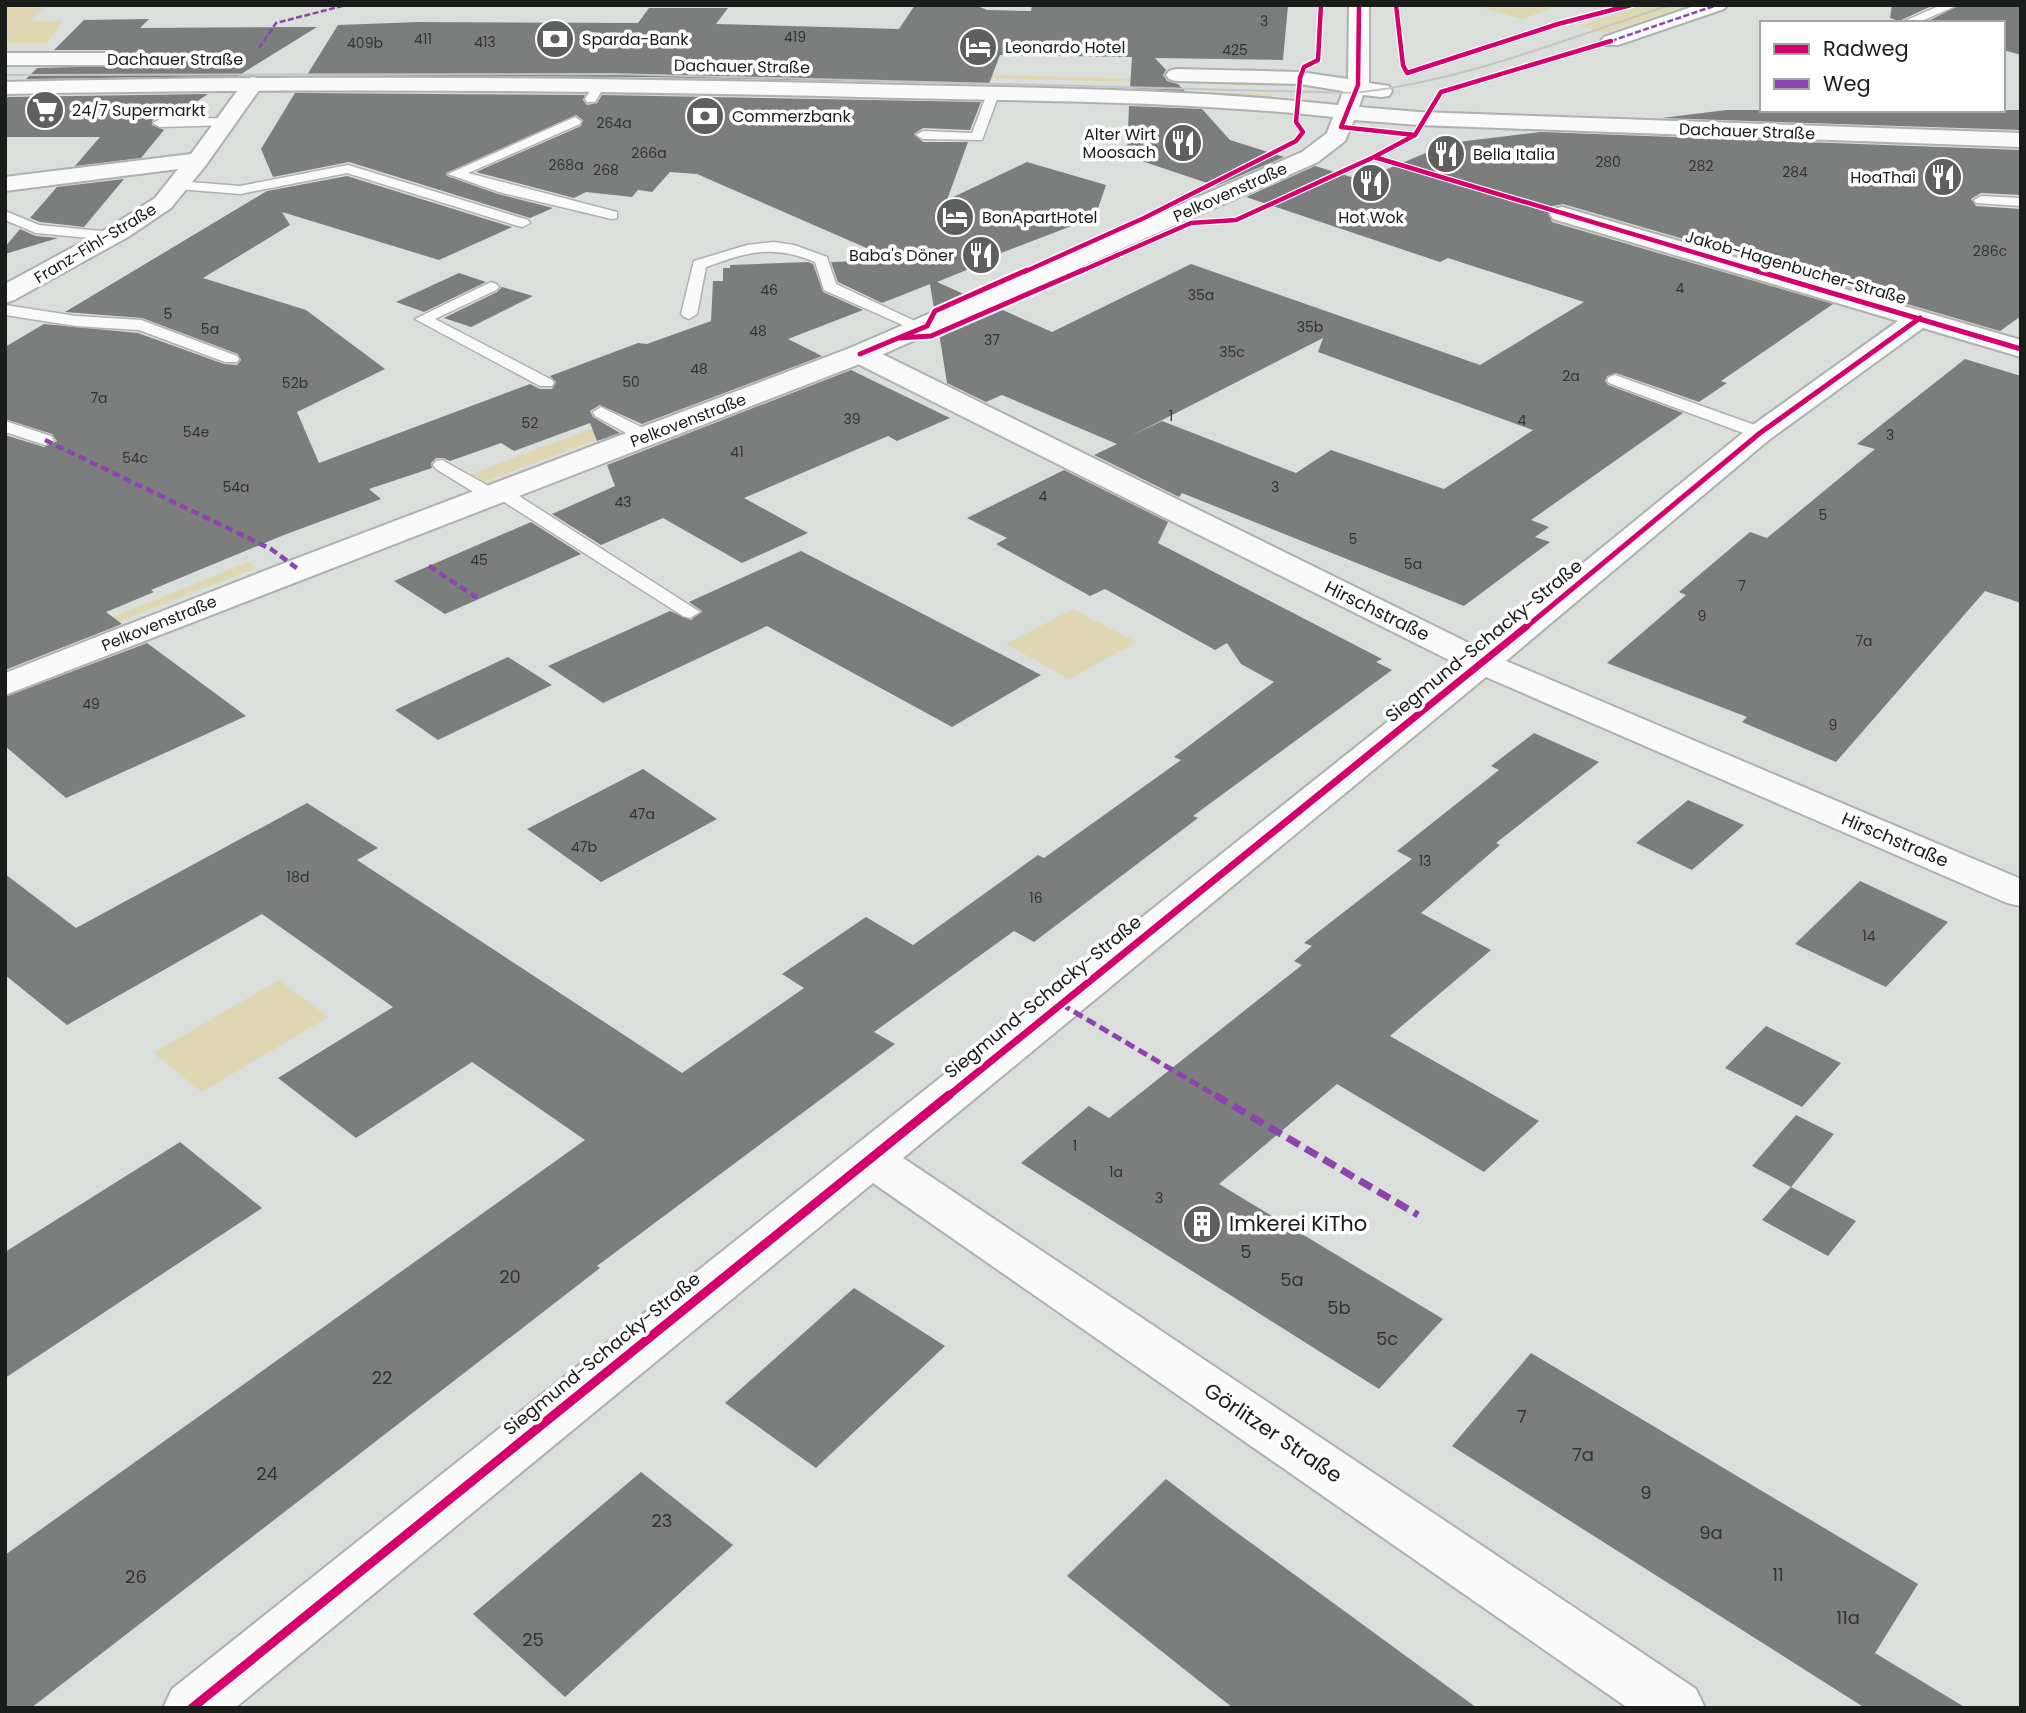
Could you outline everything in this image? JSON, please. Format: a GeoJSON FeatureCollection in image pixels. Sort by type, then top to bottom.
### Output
{"type":"FeatureCollection","features":[{"type":"Feature","properties":{"kind":"street"},"geometry":{"type":"LineString","coordinates":[[1358,85],[1359,5]]}},
{"type":"Feature","properties":{"kind":"street"},"geometry":{"type":"LineString","coordinates":[[1611,41],[1717,5]]}},
{"type":"Feature","properties":{"kind":"street","name":"Dachauer Straße"},"geometry":{"type":"LineString","coordinates":[[5,59],[130,59]]}},
{"type":"Feature","properties":{"kind":"street","name":"Dachauer Straße"},"geometry":{"type":"LineString","coordinates":[[238,60],[278,60]]}},
{"type":"Feature","properties":{"kind":"street","name":"Dachauer Straße"},"geometry":{"type":"LineString","coordinates":[[1151,74],[1300,78],[1358,85],[1417,100],[1473,119]]}},
{"type":"Feature","properties":{"kind":"street","name":"Dachauer Straße"},"geometry":{"type":"LineString","coordinates":[[5,88],[253,83],[596,92],[993,94],[1262,104],[1423,121],[1473,119],[2019,143]]}},
{"type":"Feature","properties":{"kind":"street","name":"Franz-Fihl-Straße"},"geometry":{"type":"LineString","coordinates":[[5,295],[111,236],[163,203],[198,160],[253,83]]}},
{"type":"Feature","properties":{"kind":"street","name":"Pelkovenstraße"},"geometry":{"type":"LineString","coordinates":[[5,685],[495,493],[860,354],[1310,157],[1337,136],[1358,85]]}},
{"type":"Feature","properties":{"kind":"street"},"geometry":{"type":"LineString","coordinates":[[5,184],[198,160]]}},
{"type":"Feature","properties":{"kind":"street","name":"Jakob-Hagenbucher-Straße"},"geometry":{"type":"LineString","coordinates":[[1562,214],[2021,348]]}},
{"type":"Feature","properties":{"kind":"street","name":"Siegmund-Schacky-Straße"},"geometry":{"type":"LineString","coordinates":[[192,1708],[1482,663],[1760,433],[1920,318]]}},
{"type":"Feature","properties":{"kind":"street","name":"Hirschstraße"},"geometry":{"type":"LineString","coordinates":[[860,354],[1482,663],[2021,894]]}},
{"type":"Feature","properties":{"kind":"street","name":"Görlitzer Straße"},"geometry":{"type":"LineString","coordinates":[[870,1158],[1676,1708]]}},
{"type":"Feature","properties":{"kind":"lane"},"geometry":{"type":"LineString","coordinates":[[1911,21],[1952,5]]}},
{"type":"Feature","properties":{"kind":"lane"},"geometry":{"type":"LineString","coordinates":[[923,135],[977,137],[993,94]]}},
{"type":"Feature","properties":{"kind":"lane"},"geometry":{"type":"LineString","coordinates":[[575,121],[455,174],[504,189],[612,215]]}},
{"type":"Feature","properties":{"kind":"lane"},"geometry":{"type":"LineString","coordinates":[[160,123],[226,122]]}},
{"type":"Feature","properties":{"kind":"lane"},"geometry":{"type":"LineString","coordinates":[[177,185],[240,190],[348,169],[523,223]]}},
{"type":"Feature","properties":{"kind":"lane"},"geometry":{"type":"LineString","coordinates":[[1982,200],[2021,202]]}},
{"type":"Feature","properties":{"kind":"lane"},"geometry":{"type":"LineString","coordinates":[[5,215],[36,229],[111,236]]}},
{"type":"Feature","properties":{"kind":"lane"},"geometry":{"type":"LineString","coordinates":[[689,314],[699,264],[771,244],[798,248],[822,260],[829,287],[922,327]]}},
{"type":"Feature","properties":{"kind":"lane"},"geometry":{"type":"LineString","coordinates":[[491,287],[423,319],[546,383]]}},
{"type":"Feature","properties":{"kind":"lane"},"geometry":{"type":"LineString","coordinates":[[5,310],[76,321],[141,325],[231,359]]}},
{"type":"Feature","properties":{"kind":"lane"},"geometry":{"type":"LineString","coordinates":[[1615,380],[1760,433]]}},
{"type":"Feature","properties":{"kind":"lane"},"geometry":{"type":"LineString","coordinates":[[601,412],[645,436]]}},
{"type":"Feature","properties":{"kind":"lane"},"geometry":{"type":"LineString","coordinates":[[5,426],[45,440]]}},
{"type":"Feature","properties":{"kind":"lane"},"geometry":{"type":"LineString","coordinates":[[442,465],[495,493],[690,612]]}},
{"type":"Feature","properties":{"kind":"shaded area"},"geometry":{"type":"Polygon","coordinates":[[[5,5],[46,5],[30,21],[63,21],[47,43],[5,43],[5,5]]]}},
{"type":"Feature","properties":{"kind":"shaded area"},"geometry":{"type":"Polygon","coordinates":[[[1473,5],[1536,5],[1551,9],[1522,19],[1473,5]]]}},
{"type":"Feature","properties":{"kind":"shaded area"},"geometry":{"type":"Polygon","coordinates":[[[1644,5],[1688,5],[1604,33],[1580,26],[1644,5]]]}},
{"type":"Feature","properties":{"kind":"shaded area"},"geometry":{"type":"Polygon","coordinates":[[[783,72],[1274,82],[1275,86],[783,72]]]}},
{"type":"Feature","properties":{"kind":"shaded area"},"geometry":{"type":"Polygon","coordinates":[[[442,75],[765,80],[440,77],[87,80],[90,76],[442,75]]]}},
{"type":"Feature","properties":{"kind":"shaded area"},"geometry":{"type":"Polygon","coordinates":[[[797,82],[1273,94],[1273,98],[797,82]]]}},
{"type":"Feature","properties":{"kind":"shaded area"},"geometry":{"type":"Polygon","coordinates":[[[604,424],[617,432],[484,482],[471,474],[604,424]]]}},
{"type":"Feature","properties":{"kind":"shaded area"},"geometry":{"type":"Polygon","coordinates":[[[248,562],[256,568],[75,639],[69,635],[248,562]]]}},
{"type":"Feature","properties":{"kind":"shaded area"},"geometry":{"type":"Polygon","coordinates":[[[1073,609],[1136,642],[1069,679],[1006,644],[1073,609]]]}},
{"type":"Feature","properties":{"kind":"shaded area"},"geometry":{"type":"Polygon","coordinates":[[[279,980],[328,1017],[202,1092],[153,1053],[279,980]]]}},
{"type":"Feature","properties":{"kind":"building"},"geometry":{"type":"Polygon","coordinates":[[[915,5],[975,5],[987,10],[1031,11],[1032,5],[1288,5],[1283,60],[1155,58],[1166,70],[1163,75],[1167,81],[1178,84],[1185,91],[1130,88],[1132,57],[1000,55],[989,84],[649,77],[307,75],[338,25],[419,22],[638,23],[649,8],[728,8],[716,24],[899,29],[915,5]]]}},
{"type":"Feature","properties":{"kind":"building"},"geometry":{"type":"Polygon","coordinates":[[[1892,5],[1934,5],[1899,21],[1890,18],[1892,5]]]}},
{"type":"Feature","properties":{"kind":"building"},"geometry":{"type":"Polygon","coordinates":[[[1960,5],[2021,5],[2021,55],[2005,51],[2005,21],[1928,21],[1960,5]]]}},
{"type":"Feature","properties":{"kind":"building"},"geometry":{"type":"Polygon","coordinates":[[[149,19],[140,28],[317,27],[238,76],[26,79],[37,68],[120,66],[124,57],[113,50],[54,50],[84,20],[149,19]]]}},
{"type":"Feature","properties":{"kind":"building"},"geometry":{"type":"Polygon","coordinates":[[[295,93],[585,95],[583,100],[587,105],[597,103],[602,95],[981,102],[970,130],[923,128],[914,134],[923,142],[968,142],[947,200],[1027,162],[1106,185],[1095,217],[983,260],[984,263],[937,282],[966,295],[934,309],[930,284],[882,303],[838,282],[831,262],[894,260],[697,174],[670,172],[652,192],[638,190],[632,197],[586,192],[574,198],[476,172],[581,126],[583,120],[576,115],[446,173],[447,176],[498,194],[553,208],[530,218],[349,162],[273,177],[261,149],[295,93]]]}},
{"type":"Feature","properties":{"kind":"building"},"geometry":{"type":"Polygon","coordinates":[[[208,94],[175,116],[160,116],[152,121],[152,125],[164,130],[141,158],[75,166],[100,137],[5,137],[5,100],[8,97],[208,94]]]}},
{"type":"Feature","properties":{"kind":"building","name":"Alter Wirt Moosach"},"geometry":{"type":"Polygon","coordinates":[[[1129,106],[1202,109],[1230,140],[1284,157],[1216,186],[1127,156],[1129,106]]]}},
{"type":"Feature","properties":{"kind":"building"},"geometry":{"type":"Polygon","coordinates":[[[1726,110],[2021,110],[2021,130],[1662,118],[1726,110]]]}},
{"type":"Feature","properties":{"kind":"building"},"geometry":{"type":"Polygon","coordinates":[[[1541,132],[2021,150],[2021,195],[1981,193],[1971,199],[1976,206],[2021,209],[2021,316],[2000,331],[1563,204],[1552,206],[1548,213],[1552,222],[1833,304],[1721,381],[1727,383],[1699,402],[1616,373],[1607,376],[1605,381],[1608,385],[1683,413],[1531,520],[1549,527],[1535,537],[1550,542],[1464,606],[1182,493],[1179,497],[1094,455],[1117,444],[1002,395],[986,402],[947,383],[939,333],[996,307],[1052,332],[1191,264],[1480,365],[1584,302],[1448,258],[1440,262],[1246,197],[1315,166],[1361,180],[1450,143],[1541,132]],[[1323,338],[1129,437],[1162,421],[1296,473],[1331,450],[1444,489],[1533,430],[1318,352],[1323,338]]]}},
{"type":"Feature","properties":{"kind":"building"},"geometry":{"type":"Polygon","coordinates":[[[347,176],[512,227],[439,260],[282,212],[290,225],[203,278],[306,310],[385,369],[297,412],[319,463],[530,384],[540,389],[552,389],[556,382],[550,376],[638,343],[647,344],[711,321],[713,281],[723,281],[723,268],[730,268],[730,265],[808,262],[813,264],[823,292],[863,310],[788,339],[822,356],[642,424],[600,405],[590,411],[593,417],[620,433],[597,441],[590,423],[514,451],[501,443],[450,461],[436,458],[431,463],[432,468],[369,489],[381,499],[284,535],[151,590],[154,592],[106,612],[122,624],[5,670],[5,435],[44,447],[57,441],[52,434],[5,419],[5,347],[44,324],[138,333],[224,364],[237,365],[241,360],[238,354],[142,318],[65,312],[267,191],[347,176]]]}},
{"type":"Feature","properties":{"kind":"building"},"geometry":{"type":"Polygon","coordinates":[[[124,179],[84,227],[40,222],[30,218],[57,187],[124,179]]]}},
{"type":"Feature","properties":{"kind":"building"},"geometry":{"type":"Polygon","coordinates":[[[20,229],[36,236],[58,238],[5,254],[5,247],[20,229]]]}},
{"type":"Feature","properties":{"kind":"building"},"geometry":{"type":"Polygon","coordinates":[[[459,273],[486,282],[424,312],[396,302],[459,273]]]}},
{"type":"Feature","properties":{"kind":"building"},"geometry":{"type":"Polygon","coordinates":[[[502,287],[533,296],[471,327],[444,318],[497,292],[502,287]]]}},
{"type":"Feature","properties":{"kind":"building"},"geometry":{"type":"Polygon","coordinates":[[[1965,359],[2021,376],[2021,603],[1985,591],[1836,762],[1742,722],[1747,717],[1607,663],[1686,595],[1679,592],[1750,532],[1767,538],[1875,449],[1857,444],[1965,359]]]}},
{"type":"Feature","properties":{"kind":"building"},"geometry":{"type":"Polygon","coordinates":[[[851,370],[950,418],[897,441],[888,436],[744,498],[808,533],[742,563],[663,518],[601,545],[552,514],[615,486],[607,465],[851,370]]]}},
{"type":"Feature","properties":{"kind":"building"},"geometry":{"type":"Polygon","coordinates":[[[1064,470],[1168,522],[1158,543],[1382,659],[1376,662],[1392,670],[1193,816],[1198,818],[1034,942],[1014,931],[874,1032],[895,1044],[597,1266],[600,1268],[31,1708],[5,1708],[5,1555],[585,1140],[472,1062],[356,1138],[278,1078],[393,1007],[262,914],[67,1025],[5,975],[5,874],[76,928],[307,803],[378,848],[357,860],[682,1073],[804,988],[782,974],[866,917],[913,945],[1038,855],[1044,858],[1181,760],[1174,757],[1274,682],[1241,664],[1227,643],[1215,650],[1105,589],[1090,596],[996,544],[1007,538],[967,518],[1064,470]]]}},
{"type":"Feature","properties":{"kind":"building"},"geometry":{"type":"Polygon","coordinates":[[[531,522],[581,554],[445,614],[394,581],[531,522]]]}},
{"type":"Feature","properties":{"kind":"building"},"geometry":{"type":"Polygon","coordinates":[[[801,551],[1041,675],[952,727],[767,626],[603,703],[548,666],[670,611],[691,620],[702,611],[689,602],[801,551]]]}},
{"type":"Feature","properties":{"kind":"building"},"geometry":{"type":"Polygon","coordinates":[[[147,643],[246,716],[66,798],[5,746],[5,697],[147,643]]]}},
{"type":"Feature","properties":{"kind":"building"},"geometry":{"type":"Polygon","coordinates":[[[508,657],[552,685],[438,740],[395,710],[508,657]]]}},
{"type":"Feature","properties":{"kind":"building"},"geometry":{"type":"Polygon","coordinates":[[[1534,733],[1599,762],[1496,843],[1500,845],[1421,913],[1491,950],[1390,1036],[1539,1121],[1484,1172],[1337,1084],[1219,1184],[1443,1319],[1379,1389],[1021,1163],[1089,1106],[1109,1118],[1302,965],[1294,961],[1312,946],[1304,943],[1412,859],[1397,851],[1499,770],[1491,766],[1534,733]]]}},
{"type":"Feature","properties":{"kind":"building"},"geometry":{"type":"Polygon","coordinates":[[[643,769],[717,819],[601,882],[527,829],[643,769]]]}},
{"type":"Feature","properties":{"kind":"building"},"geometry":{"type":"Polygon","coordinates":[[[1688,800],[1744,825],[1692,870],[1636,843],[1688,800]]]}},
{"type":"Feature","properties":{"kind":"building"},"geometry":{"type":"Polygon","coordinates":[[[1860,881],[1948,922],[1886,987],[1795,944],[1860,881]]]}},
{"type":"Feature","properties":{"kind":"building"},"geometry":{"type":"Polygon","coordinates":[[[1766,1026],[1841,1063],[1802,1107],[1725,1068],[1766,1026]]]}},
{"type":"Feature","properties":{"kind":"building"},"geometry":{"type":"Polygon","coordinates":[[[1796,1115],[1834,1134],[1791,1187],[1752,1166],[1796,1115]]]}},
{"type":"Feature","properties":{"kind":"building"},"geometry":{"type":"Polygon","coordinates":[[[180,1142],[262,1208],[5,1378],[5,1252],[180,1142]]]}},
{"type":"Feature","properties":{"kind":"building"},"geometry":{"type":"Polygon","coordinates":[[[1791,1187],[1856,1221],[1828,1256],[1762,1220],[1791,1187]]]}},
{"type":"Feature","properties":{"kind":"building"},"geometry":{"type":"Polygon","coordinates":[[[854,1288],[945,1346],[816,1468],[725,1403],[854,1288]]]}},
{"type":"Feature","properties":{"kind":"building"},"geometry":{"type":"Polygon","coordinates":[[[1531,1353],[1918,1584],[1875,1653],[1966,1708],[1865,1708],[1452,1446],[1531,1353]]]}},
{"type":"Feature","properties":{"kind":"building"},"geometry":{"type":"Polygon","coordinates":[[[641,1472],[733,1545],[565,1697],[473,1614],[641,1472]]]}},
{"type":"Feature","properties":{"kind":"building"},"geometry":{"type":"Polygon","coordinates":[[[1166,1479],[1477,1708],[1233,1708],[1067,1576],[1166,1479]]]}},
{"type":"Feature","properties":{"kind":"tram line"},"geometry":{"type":"LineString","coordinates":[[5,75],[612,74],[1353,93],[1474,69],[1670,5]]}},
{"type":"Feature","properties":{"kind":"marked path"},"geometry":{"type":"LineString","coordinates":[[259,48],[276,23],[346,5]]}},
{"type":"Feature","properties":{"kind":"marked path"},"geometry":{"type":"LineString","coordinates":[[1611,41],[1717,5]]}},
{"type":"Feature","properties":{"kind":"marked path"},"geometry":{"type":"LineString","coordinates":[[45,440],[271,549],[298,569]]}},
{"type":"Feature","properties":{"kind":"marked path"},"geometry":{"type":"LineString","coordinates":[[429,566],[479,599]]}},
{"type":"Feature","properties":{"kind":"marked path"},"geometry":{"type":"LineString","coordinates":[[1061,1004],[1418,1215]]}},
{"type":"Feature","properties":{"kind":"cycle path"},"geometry":{"type":"LineString","coordinates":[[860,354],[927,326],[935,311],[1144,218],[1296,141],[1303,132],[1296,122],[1300,78],[1304,67],[1318,60],[1321,5]]}},
{"type":"Feature","properties":{"kind":"cycle path"},"geometry":{"type":"LineString","coordinates":[[1359,5],[1358,85],[1341,127],[1415,135]]}},
{"type":"Feature","properties":{"kind":"cycle path"},"geometry":{"type":"LineString","coordinates":[[1396,5],[1403,65],[1407,73],[1558,24],[1631,5]]}},
{"type":"Feature","properties":{"kind":"cycle path"},"geometry":{"type":"LineString","coordinates":[[898,338],[931,336],[1191,223],[1236,220],[1374,157],[1415,135],[1441,92],[1611,41]]}},
{"type":"Feature","properties":{"kind":"cycle path"},"geometry":{"type":"LineString","coordinates":[[1374,157],[2021,349]]}},
{"type":"Feature","properties":{"kind":"cycle path"},"geometry":{"type":"LineString","coordinates":[[192,1708],[1482,663],[1760,433],[1920,318]]}},
{"type":"Feature","properties":{"kind":"place","name":"Sparda-Bank"},"geometry":{"type":"Point","coordinates":[555,39]}},
{"type":"Feature","properties":{"kind":"place","name":"Leonardo Hotel"},"geometry":{"type":"Point","coordinates":[978,47]}},
{"type":"Feature","properties":{"kind":"place","name":"24/7 Supermarkt"},"geometry":{"type":"Point","coordinates":[45,110]}},
{"type":"Feature","properties":{"kind":"place","name":"Commerzbank"},"geometry":{"type":"Point","coordinates":[705,116]}},
{"type":"Feature","properties":{"kind":"place","name":"Alter Wirt Moosach"},"geometry":{"type":"Point","coordinates":[1183,143]}},
{"type":"Feature","properties":{"kind":"place","name":"Bella Italia"},"geometry":{"type":"Point","coordinates":[1446,154]}},
{"type":"Feature","properties":{"kind":"place","name":"HoaThai"},"geometry":{"type":"Point","coordinates":[1943,177]}},
{"type":"Feature","properties":{"kind":"place","name":"Hot Wok"},"geometry":{"type":"Point","coordinates":[1371,183]}},
{"type":"Feature","properties":{"kind":"place","name":"BonApartHotel"},"geometry":{"type":"Point","coordinates":[955,217]}},
{"type":"Feature","properties":{"kind":"place","name":"Baba's Döner"},"geometry":{"type":"Point","coordinates":[981,255]}},
{"type":"Feature","properties":{"kind":"place","name":"Imkerei KiTho"},"geometry":{"type":"Point","coordinates":[1202,1224]}}]}
